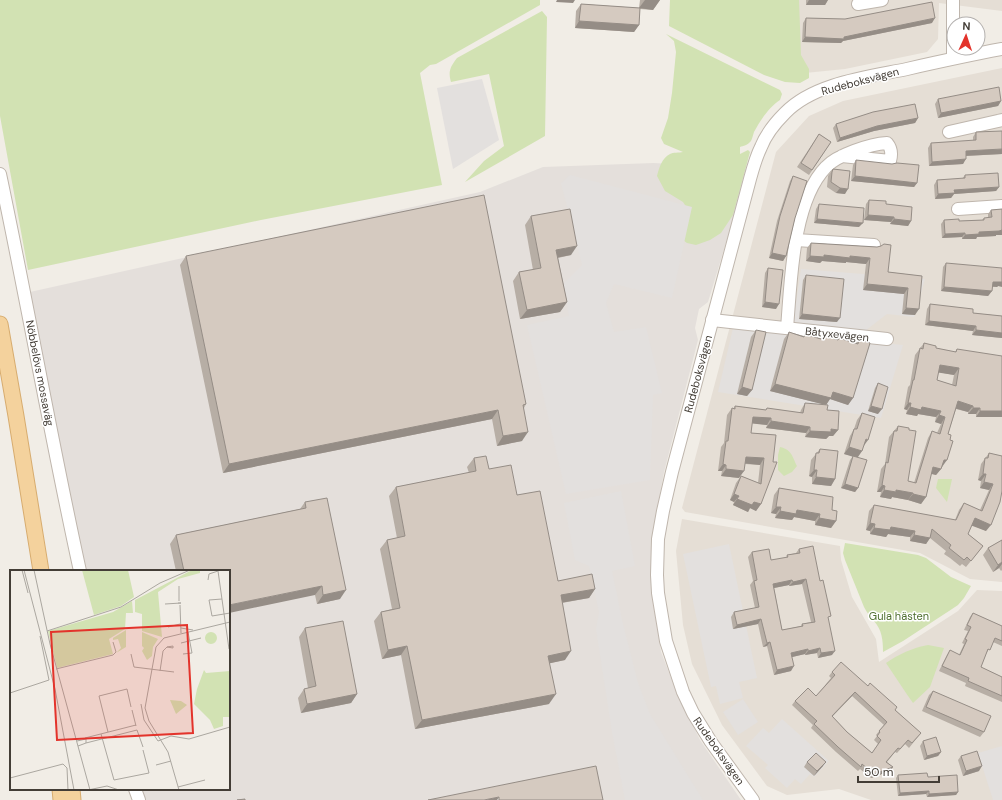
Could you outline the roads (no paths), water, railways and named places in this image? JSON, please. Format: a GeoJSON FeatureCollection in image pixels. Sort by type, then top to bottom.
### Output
{"type":"FeatureCollection","features":[{"type":"Feature","properties":{"kind":"main road"},"geometry":{"type":"LineString","coordinates":[[0,324],[18,423],[41,570]]}},
{"type":"Feature","properties":{"kind":"main road"},"geometry":{"type":"LineString","coordinates":[[0,382],[30,570]]}},
{"type":"Feature","properties":{"kind":"main road"},"geometry":{"type":"LineString","coordinates":[[60,790],[61,800]]}},
{"type":"Feature","properties":{"kind":"main road"},"geometry":{"type":"LineString","coordinates":[[72,790],[73,800]]}},
{"type":"Feature","properties":{"kind":"street"},"geometry":{"type":"LineString","coordinates":[[858,4],[882,0]]}},
{"type":"Feature","properties":{"kind":"street"},"geometry":{"type":"LineString","coordinates":[[953,0],[953,58]]}},
{"type":"Feature","properties":{"kind":"street","name":"Rudeboksvägen"},"geometry":{"type":"LineString","coordinates":[[753,800],[710,742],[683,692],[666,641],[658,593],[657,575],[658,539],[672,472],[750,179],[761,146],[768,133],[786,112],[802,100],[826,88],[1002,48]]}},
{"type":"Feature","properties":{"kind":"street"},"geometry":{"type":"LineString","coordinates":[[949,132],[1002,120]]}},
{"type":"Feature","properties":{"kind":"street"},"geometry":{"type":"LineString","coordinates":[[787,328],[796,240],[802,213],[815,181],[827,166],[842,156]]}},
{"type":"Feature","properties":{"kind":"street","name":"Nöbbelövs mossaväg"},"geometry":{"type":"LineString","coordinates":[[0,174],[80,570]]}},
{"type":"Feature","properties":{"kind":"street"},"geometry":{"type":"LineString","coordinates":[[958,209],[1002,206]]}},
{"type":"Feature","properties":{"kind":"street"},"geometry":{"type":"LineString","coordinates":[[796,240],[874,245]]}},
{"type":"Feature","properties":{"kind":"street","name":"Båtyxevägen"},"geometry":{"type":"LineString","coordinates":[[712,320],[887,339]]}},
{"type":"Feature","properties":{"kind":"street"},"geometry":{"type":"LineString","coordinates":[[136,790],[139,800]]}},
{"type":"Feature","properties":{"kind":"park label","name":"Gula hästen"},"geometry":{"type":"Point","coordinates":[899,616]}}]}
